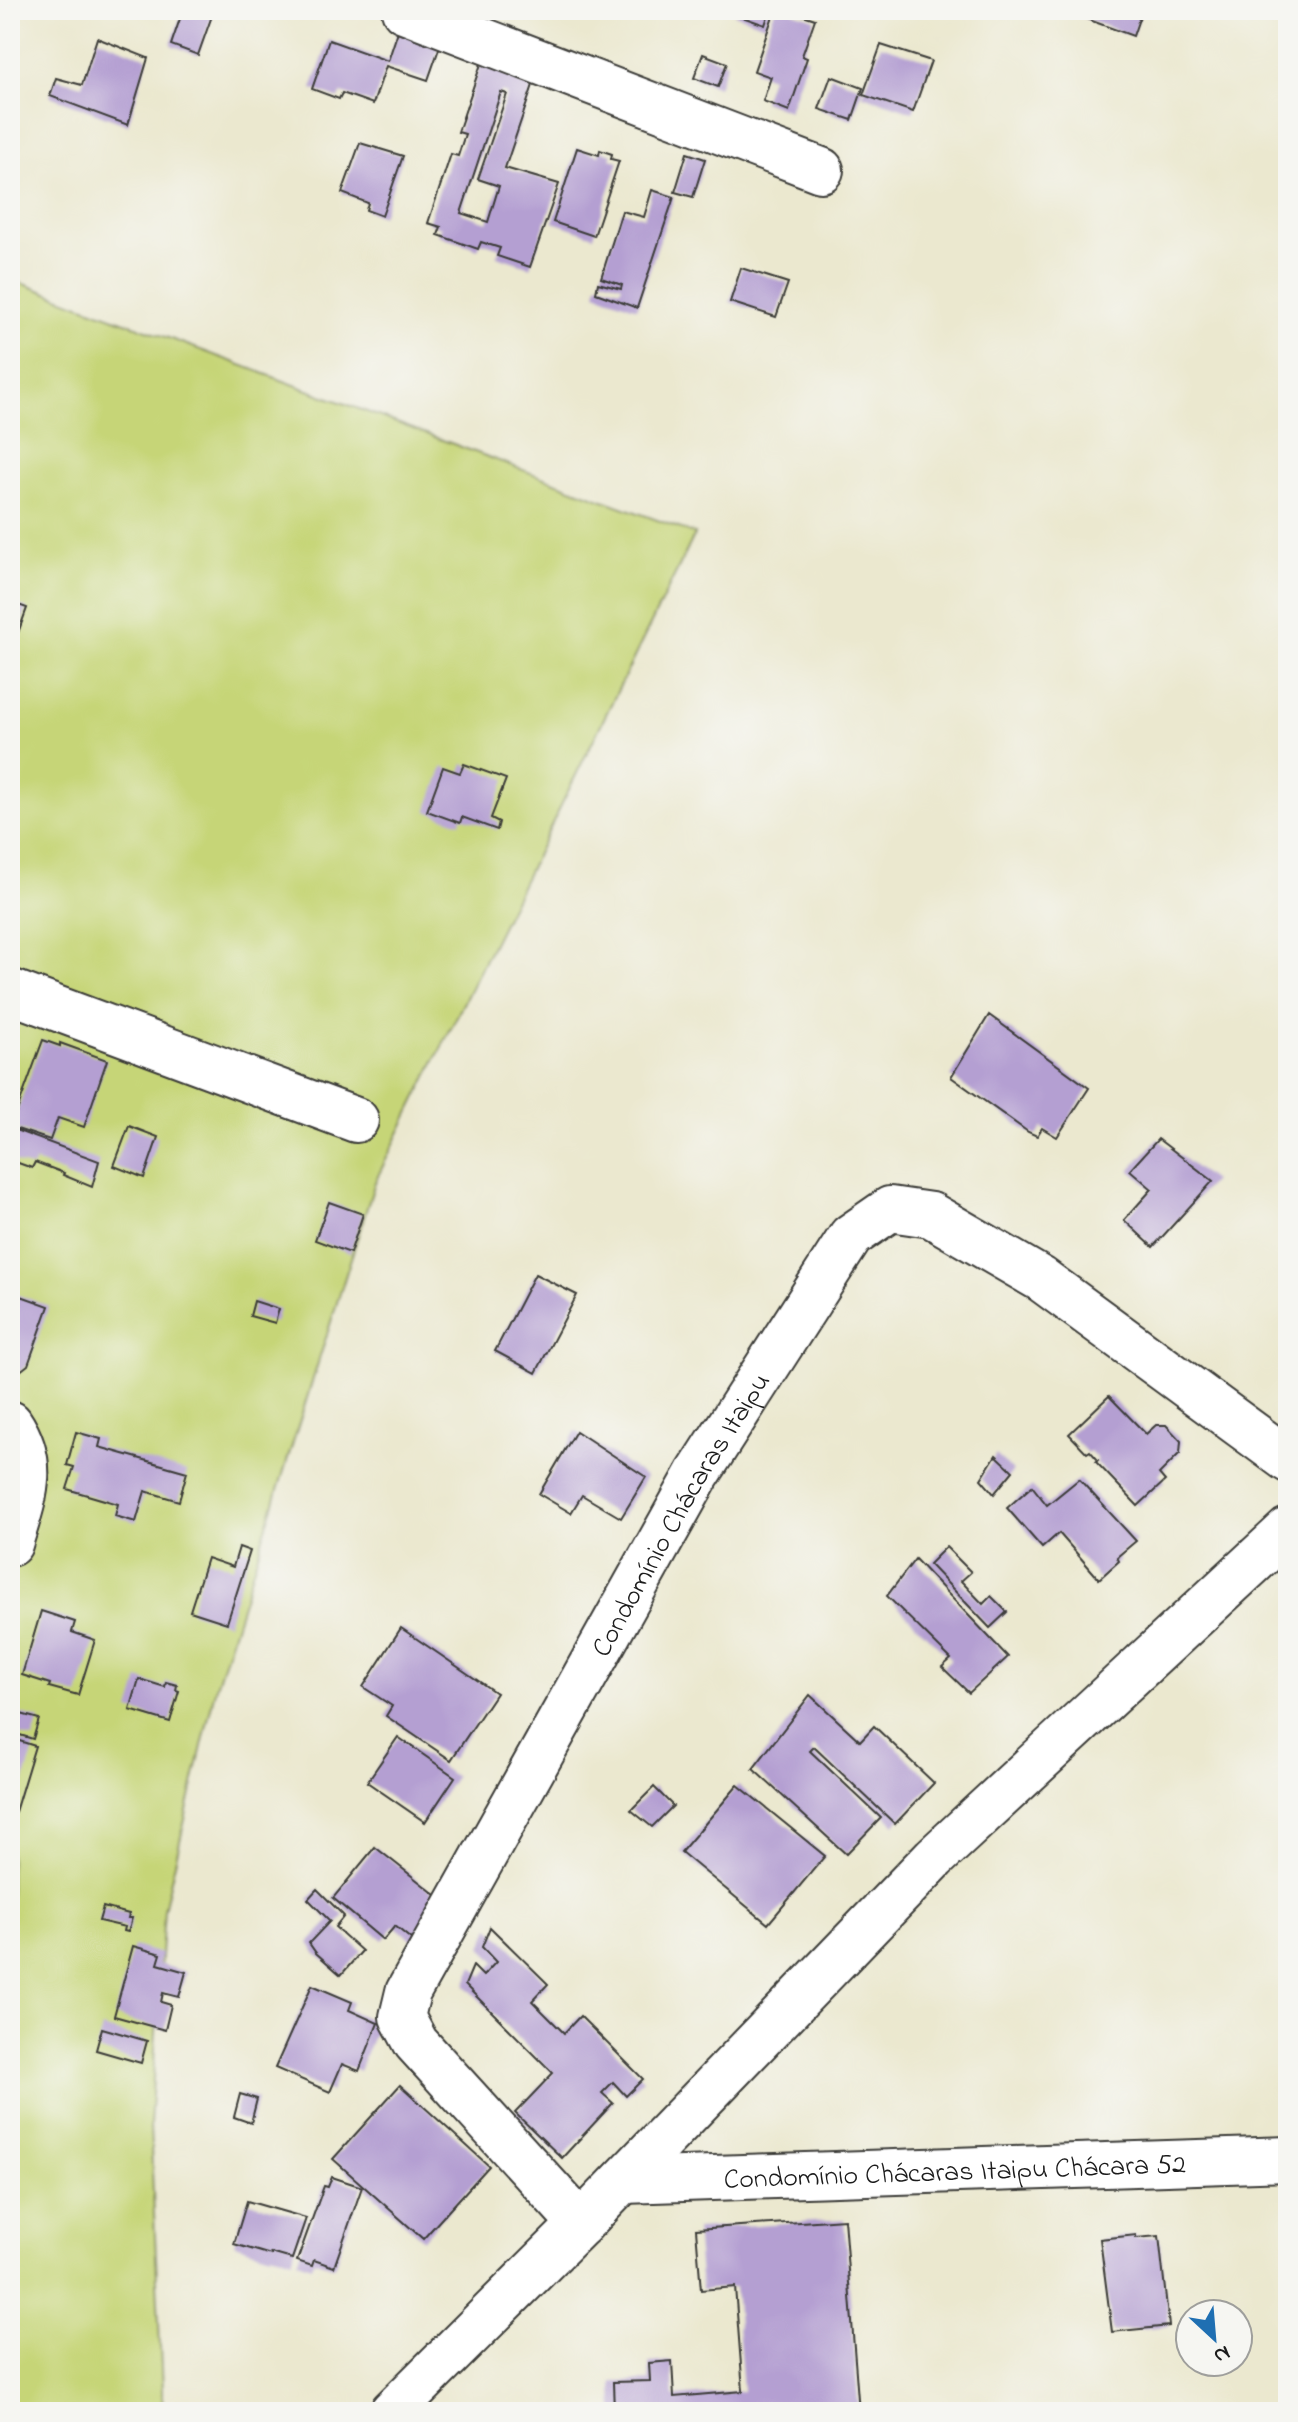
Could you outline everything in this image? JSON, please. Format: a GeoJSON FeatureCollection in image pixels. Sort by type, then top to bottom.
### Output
{"type":"FeatureCollection","features":[{"type":"Feature","properties":{"kind":"street"},"geometry":{"type":"LineString","coordinates":[[404,10],[821,170]]}},
{"type":"Feature","properties":{"kind":"street"},"geometry":{"type":"LineString","coordinates":[[10,991],[356,1120]]}},
{"type":"Feature","properties":{"kind":"street","name":"Condomínio Chácaras Itaipu"},"geometry":{"type":"LineString","coordinates":[[581,2224],[416,2043],[402,2017],[408,1992],[698,1474],[851,1236],[890,1209],[931,1215],[1041,1279],[1288,1460]]}},
{"type":"Feature","properties":{"kind":"street"},"geometry":{"type":"LineString","coordinates":[[10,1423],[21,1439],[27,1488],[10,1544]]}},
{"type":"Feature","properties":{"kind":"street"},"geometry":{"type":"LineString","coordinates":[[392,2412],[581,2224],[934,1858],[1288,1530]]}},
{"type":"Feature","properties":{"kind":"street","name":"Condomínio Chácaras Itaipu Chácara 52"},"geometry":{"type":"LineString","coordinates":[[623,2181],[1288,2159]]}},
{"type":"Feature","properties":{"kind":"green space"},"geometry":{"type":"Polygon","coordinates":[[[10,279],[695,534],[375,1182],[215,1690],[164,1910],[150,2125],[163,2412],[10,2412],[10,279]]]}},
{"type":"Feature","properties":{"kind":"building"},"geometry":{"type":"Polygon","coordinates":[[[10,10],[22,10],[11,44],[10,44],[10,10]]]}},
{"type":"Feature","properties":{"kind":"building"},"geometry":{"type":"Polygon","coordinates":[[[183,10],[214,10],[198,55],[171,45],[183,10]]]}},
{"type":"Feature","properties":{"kind":"building"},"geometry":{"type":"Polygon","coordinates":[[[735,10],[770,10],[765,25],[734,14],[735,10]]]}},
{"type":"Feature","properties":{"kind":"building"},"geometry":{"type":"Polygon","coordinates":[[[775,10],[788,10],[815,19],[802,56],[807,58],[789,111],[763,101],[771,77],[754,71],[775,10]]]}},
{"type":"Feature","properties":{"kind":"building"},"geometry":{"type":"Polygon","coordinates":[[[1062,10],[1142,10],[1133,36],[1062,10]]]}},
{"type":"Feature","properties":{"kind":"building"},"geometry":{"type":"Polygon","coordinates":[[[401,22],[442,40],[428,80],[386,66],[373,104],[342,93],[339,99],[312,89],[329,40],[388,61],[401,22]]]}},
{"type":"Feature","properties":{"kind":"building"},"geometry":{"type":"Polygon","coordinates":[[[97,38],[148,58],[128,125],[50,96],[56,78],[82,85],[97,38]]]}},
{"type":"Feature","properties":{"kind":"building"},"geometry":{"type":"Polygon","coordinates":[[[881,45],[931,61],[913,112],[863,95],[881,45]]]}},
{"type":"Feature","properties":{"kind":"building"},"geometry":{"type":"Polygon","coordinates":[[[703,54],[727,63],[718,87],[694,78],[703,54]]]}},
{"type":"Feature","properties":{"kind":"building"},"geometry":{"type":"Polygon","coordinates":[[[484,55],[535,79],[505,168],[559,184],[530,267],[497,256],[500,248],[481,242],[478,249],[438,235],[441,227],[428,223],[451,154],[458,156],[465,134],[458,132],[484,55]],[[501,92],[461,213],[488,222],[499,186],[478,179],[507,94],[501,92]]]}},
{"type":"Feature","properties":{"kind":"building"},"geometry":{"type":"Polygon","coordinates":[[[831,76],[863,88],[852,120],[819,109],[831,76]]]}},
{"type":"Feature","properties":{"kind":"building"},"geometry":{"type":"Polygon","coordinates":[[[360,143],[403,156],[382,216],[366,210],[368,203],[342,193],[360,143]]]}},
{"type":"Feature","properties":{"kind":"building"},"geometry":{"type":"Polygon","coordinates":[[[577,148],[599,155],[600,150],[612,154],[611,159],[619,161],[594,236],[553,222],[577,148]]]}},
{"type":"Feature","properties":{"kind":"building"},"geometry":{"type":"Polygon","coordinates":[[[687,153],[705,159],[693,197],[675,192],[687,153]]]}},
{"type":"Feature","properties":{"kind":"building"},"geometry":{"type":"Polygon","coordinates":[[[652,190],[674,197],[637,308],[596,293],[598,283],[621,289],[622,285],[601,278],[622,211],[644,217],[652,190]]]}},
{"type":"Feature","properties":{"kind":"building"},"geometry":{"type":"Polygon","coordinates":[[[741,268],[788,283],[776,317],[730,302],[741,268]]]}},
{"type":"Feature","properties":{"kind":"building"},"geometry":{"type":"Polygon","coordinates":[[[10,602],[27,608],[10,655],[10,602]]]}},
{"type":"Feature","properties":{"kind":"building"},"geometry":{"type":"Polygon","coordinates":[[[464,764],[506,779],[491,818],[499,822],[497,830],[462,817],[460,823],[427,811],[443,767],[460,773],[464,764]]]}},
{"type":"Feature","properties":{"kind":"building"},"geometry":{"type":"Polygon","coordinates":[[[989,1015],[1089,1088],[1057,1137],[1042,1128],[1037,1136],[1028,1132],[951,1077],[989,1015]]]}},
{"type":"Feature","properties":{"kind":"building"},"geometry":{"type":"Polygon","coordinates":[[[43,1040],[107,1060],[84,1127],[58,1118],[50,1140],[11,1127],[43,1040]]]}},
{"type":"Feature","properties":{"kind":"building"},"geometry":{"type":"Polygon","coordinates":[[[129,1126],[158,1137],[144,1178],[114,1166],[129,1126]]]}},
{"type":"Feature","properties":{"kind":"building"},"geometry":{"type":"Polygon","coordinates":[[[10,1128],[99,1161],[92,1187],[35,1162],[32,1168],[10,1160],[10,1128]]]}},
{"type":"Feature","properties":{"kind":"building"},"geometry":{"type":"Polygon","coordinates":[[[1158,1139],[1213,1181],[1153,1247],[1124,1220],[1152,1189],[1130,1170],[1158,1139]]]}},
{"type":"Feature","properties":{"kind":"building"},"geometry":{"type":"Polygon","coordinates":[[[329,1202],[363,1214],[350,1253],[315,1240],[329,1202]]]}},
{"type":"Feature","properties":{"kind":"building"},"geometry":{"type":"Polygon","coordinates":[[[535,1274],[577,1295],[536,1373],[495,1351],[535,1274]]]}},
{"type":"Feature","properties":{"kind":"building"},"geometry":{"type":"Polygon","coordinates":[[[10,1292],[49,1306],[28,1365],[19,1372],[10,1369],[10,1292]]]}},
{"type":"Feature","properties":{"kind":"building"},"geometry":{"type":"Polygon","coordinates":[[[254,1301],[279,1309],[275,1323],[250,1316],[254,1301]]]}},
{"type":"Feature","properties":{"kind":"building"},"geometry":{"type":"Polygon","coordinates":[[[1109,1396],[1146,1434],[1156,1425],[1166,1425],[1181,1441],[1180,1453],[1159,1474],[1165,1481],[1138,1506],[1096,1462],[1098,1460],[1090,1451],[1087,1453],[1069,1434],[1109,1396]]]}},
{"type":"Feature","properties":{"kind":"building"},"geometry":{"type":"Polygon","coordinates":[[[576,1431],[646,1477],[621,1518],[582,1495],[571,1513],[539,1494],[576,1431]]]}},
{"type":"Feature","properties":{"kind":"building"},"geometry":{"type":"Polygon","coordinates":[[[76,1432],[101,1439],[99,1447],[187,1472],[179,1501],[145,1491],[136,1522],[115,1516],[118,1504],[67,1489],[74,1467],[67,1465],[76,1432]]]}},
{"type":"Feature","properties":{"kind":"building"},"geometry":{"type":"Polygon","coordinates":[[[996,1455],[1013,1471],[994,1494],[981,1479],[996,1455]]]}},
{"type":"Feature","properties":{"kind":"building"},"geometry":{"type":"Polygon","coordinates":[[[1079,1479],[1136,1541],[1117,1557],[1119,1561],[1099,1579],[1059,1533],[1042,1548],[1007,1508],[1032,1486],[1047,1505],[1079,1479]]]}},
{"type":"Feature","properties":{"kind":"building"},"geometry":{"type":"Polygon","coordinates":[[[239,1547],[250,1551],[227,1623],[190,1611],[207,1558],[233,1567],[239,1547]]]}},
{"type":"Feature","properties":{"kind":"building"},"geometry":{"type":"Polygon","coordinates":[[[946,1547],[971,1572],[961,1581],[983,1604],[991,1596],[1007,1612],[990,1628],[929,1564],[946,1547]]]}},
{"type":"Feature","properties":{"kind":"building"},"geometry":{"type":"Polygon","coordinates":[[[915,1559],[1008,1657],[969,1693],[942,1667],[951,1659],[887,1596],[915,1559]]]}},
{"type":"Feature","properties":{"kind":"building"},"geometry":{"type":"Polygon","coordinates":[[[41,1611],[75,1622],[72,1632],[95,1640],[78,1695],[22,1675],[41,1611]]]}},
{"type":"Feature","properties":{"kind":"building"},"geometry":{"type":"Polygon","coordinates":[[[401,1628],[496,1693],[451,1760],[386,1716],[392,1706],[363,1687],[401,1628]]]}},
{"type":"Feature","properties":{"kind":"building"},"geometry":{"type":"Polygon","coordinates":[[[139,1679],[165,1687],[166,1682],[177,1685],[176,1690],[179,1691],[170,1722],[130,1710],[139,1679]]]}},
{"type":"Feature","properties":{"kind":"building"},"geometry":{"type":"Polygon","coordinates":[[[810,1695],[860,1741],[874,1726],[934,1783],[895,1824],[814,1747],[810,1751],[881,1818],[846,1854],[753,1769],[810,1695]]]}},
{"type":"Feature","properties":{"kind":"building"},"geometry":{"type":"Polygon","coordinates":[[[10,1711],[39,1719],[33,1739],[10,1732],[10,1711]]]}},
{"type":"Feature","properties":{"kind":"building"},"geometry":{"type":"Polygon","coordinates":[[[398,1737],[455,1777],[425,1822],[367,1782],[398,1737]]]}},
{"type":"Feature","properties":{"kind":"building"},"geometry":{"type":"Polygon","coordinates":[[[10,1738],[35,1746],[11,1825],[10,1825],[10,1738]]]}},
{"type":"Feature","properties":{"kind":"building"},"geometry":{"type":"Polygon","coordinates":[[[738,1785],[825,1856],[768,1924],[681,1852],[738,1785]]]}},
{"type":"Feature","properties":{"kind":"building"},"geometry":{"type":"Polygon","coordinates":[[[654,1787],[673,1806],[652,1827],[631,1810],[654,1787]]]}},
{"type":"Feature","properties":{"kind":"building"},"geometry":{"type":"Polygon","coordinates":[[[375,1847],[441,1899],[417,1944],[395,1926],[383,1940],[333,1898],[375,1847]]]}},
{"type":"Feature","properties":{"kind":"building"},"geometry":{"type":"Polygon","coordinates":[[[317,1889],[344,1916],[335,1927],[362,1951],[341,1975],[309,1943],[330,1921],[308,1899],[317,1889]]]}},
{"type":"Feature","properties":{"kind":"building"},"geometry":{"type":"Polygon","coordinates":[[[103,1907],[129,1914],[128,1918],[132,1918],[128,1932],[124,1931],[125,1927],[99,1921],[103,1907]]]}},
{"type":"Feature","properties":{"kind":"building"},"geometry":{"type":"Polygon","coordinates":[[[490,1927],[548,1984],[532,2001],[564,2033],[580,2016],[643,2079],[626,2096],[613,2082],[602,2093],[613,2103],[562,2158],[515,2113],[553,2073],[465,1985],[473,1966],[483,1976],[496,1962],[482,1947],[490,1927]]]}},
{"type":"Feature","properties":{"kind":"building"},"geometry":{"type":"Polygon","coordinates":[[[133,1946],[161,1954],[158,1964],[186,1972],[179,1997],[163,1993],[161,2002],[171,2005],[165,2030],[114,2016],[133,1946]]]}},
{"type":"Feature","properties":{"kind":"building"},"geometry":{"type":"Polygon","coordinates":[[[312,1985],[352,2002],[349,2010],[378,2023],[359,2071],[342,2064],[330,2092],[275,2068],[312,1985]]]}},
{"type":"Feature","properties":{"kind":"building"},"geometry":{"type":"Polygon","coordinates":[[[102,2028],[147,2041],[141,2063],[96,2050],[102,2028]]]}},
{"type":"Feature","properties":{"kind":"building"},"geometry":{"type":"Polygon","coordinates":[[[400,2085],[489,2166],[423,2239],[333,2159],[400,2085]]]}},
{"type":"Feature","properties":{"kind":"building"},"geometry":{"type":"Polygon","coordinates":[[[240,2094],[257,2099],[251,2123],[234,2117],[240,2094]]]}},
{"type":"Feature","properties":{"kind":"building"},"geometry":{"type":"Polygon","coordinates":[[[332,2177],[362,2187],[334,2267],[314,2260],[312,2266],[297,2261],[324,2186],[328,2187],[332,2177]]]}},
{"type":"Feature","properties":{"kind":"building"},"geometry":{"type":"Polygon","coordinates":[[[247,2201],[306,2218],[292,2259],[234,2244],[247,2201]]]}},
{"type":"Feature","properties":{"kind":"building"},"geometry":{"type":"Polygon","coordinates":[[[844,2219],[859,2412],[614,2412],[613,2382],[650,2381],[649,2363],[672,2361],[674,2397],[743,2391],[735,2287],[701,2290],[696,2229],[844,2219]]]}},
{"type":"Feature","properties":{"kind":"building"},"geometry":{"type":"Polygon","coordinates":[[[1136,2235],[1136,2238],[1159,2236],[1169,2326],[1112,2332],[1100,2239],[1136,2235]]]}}]}
